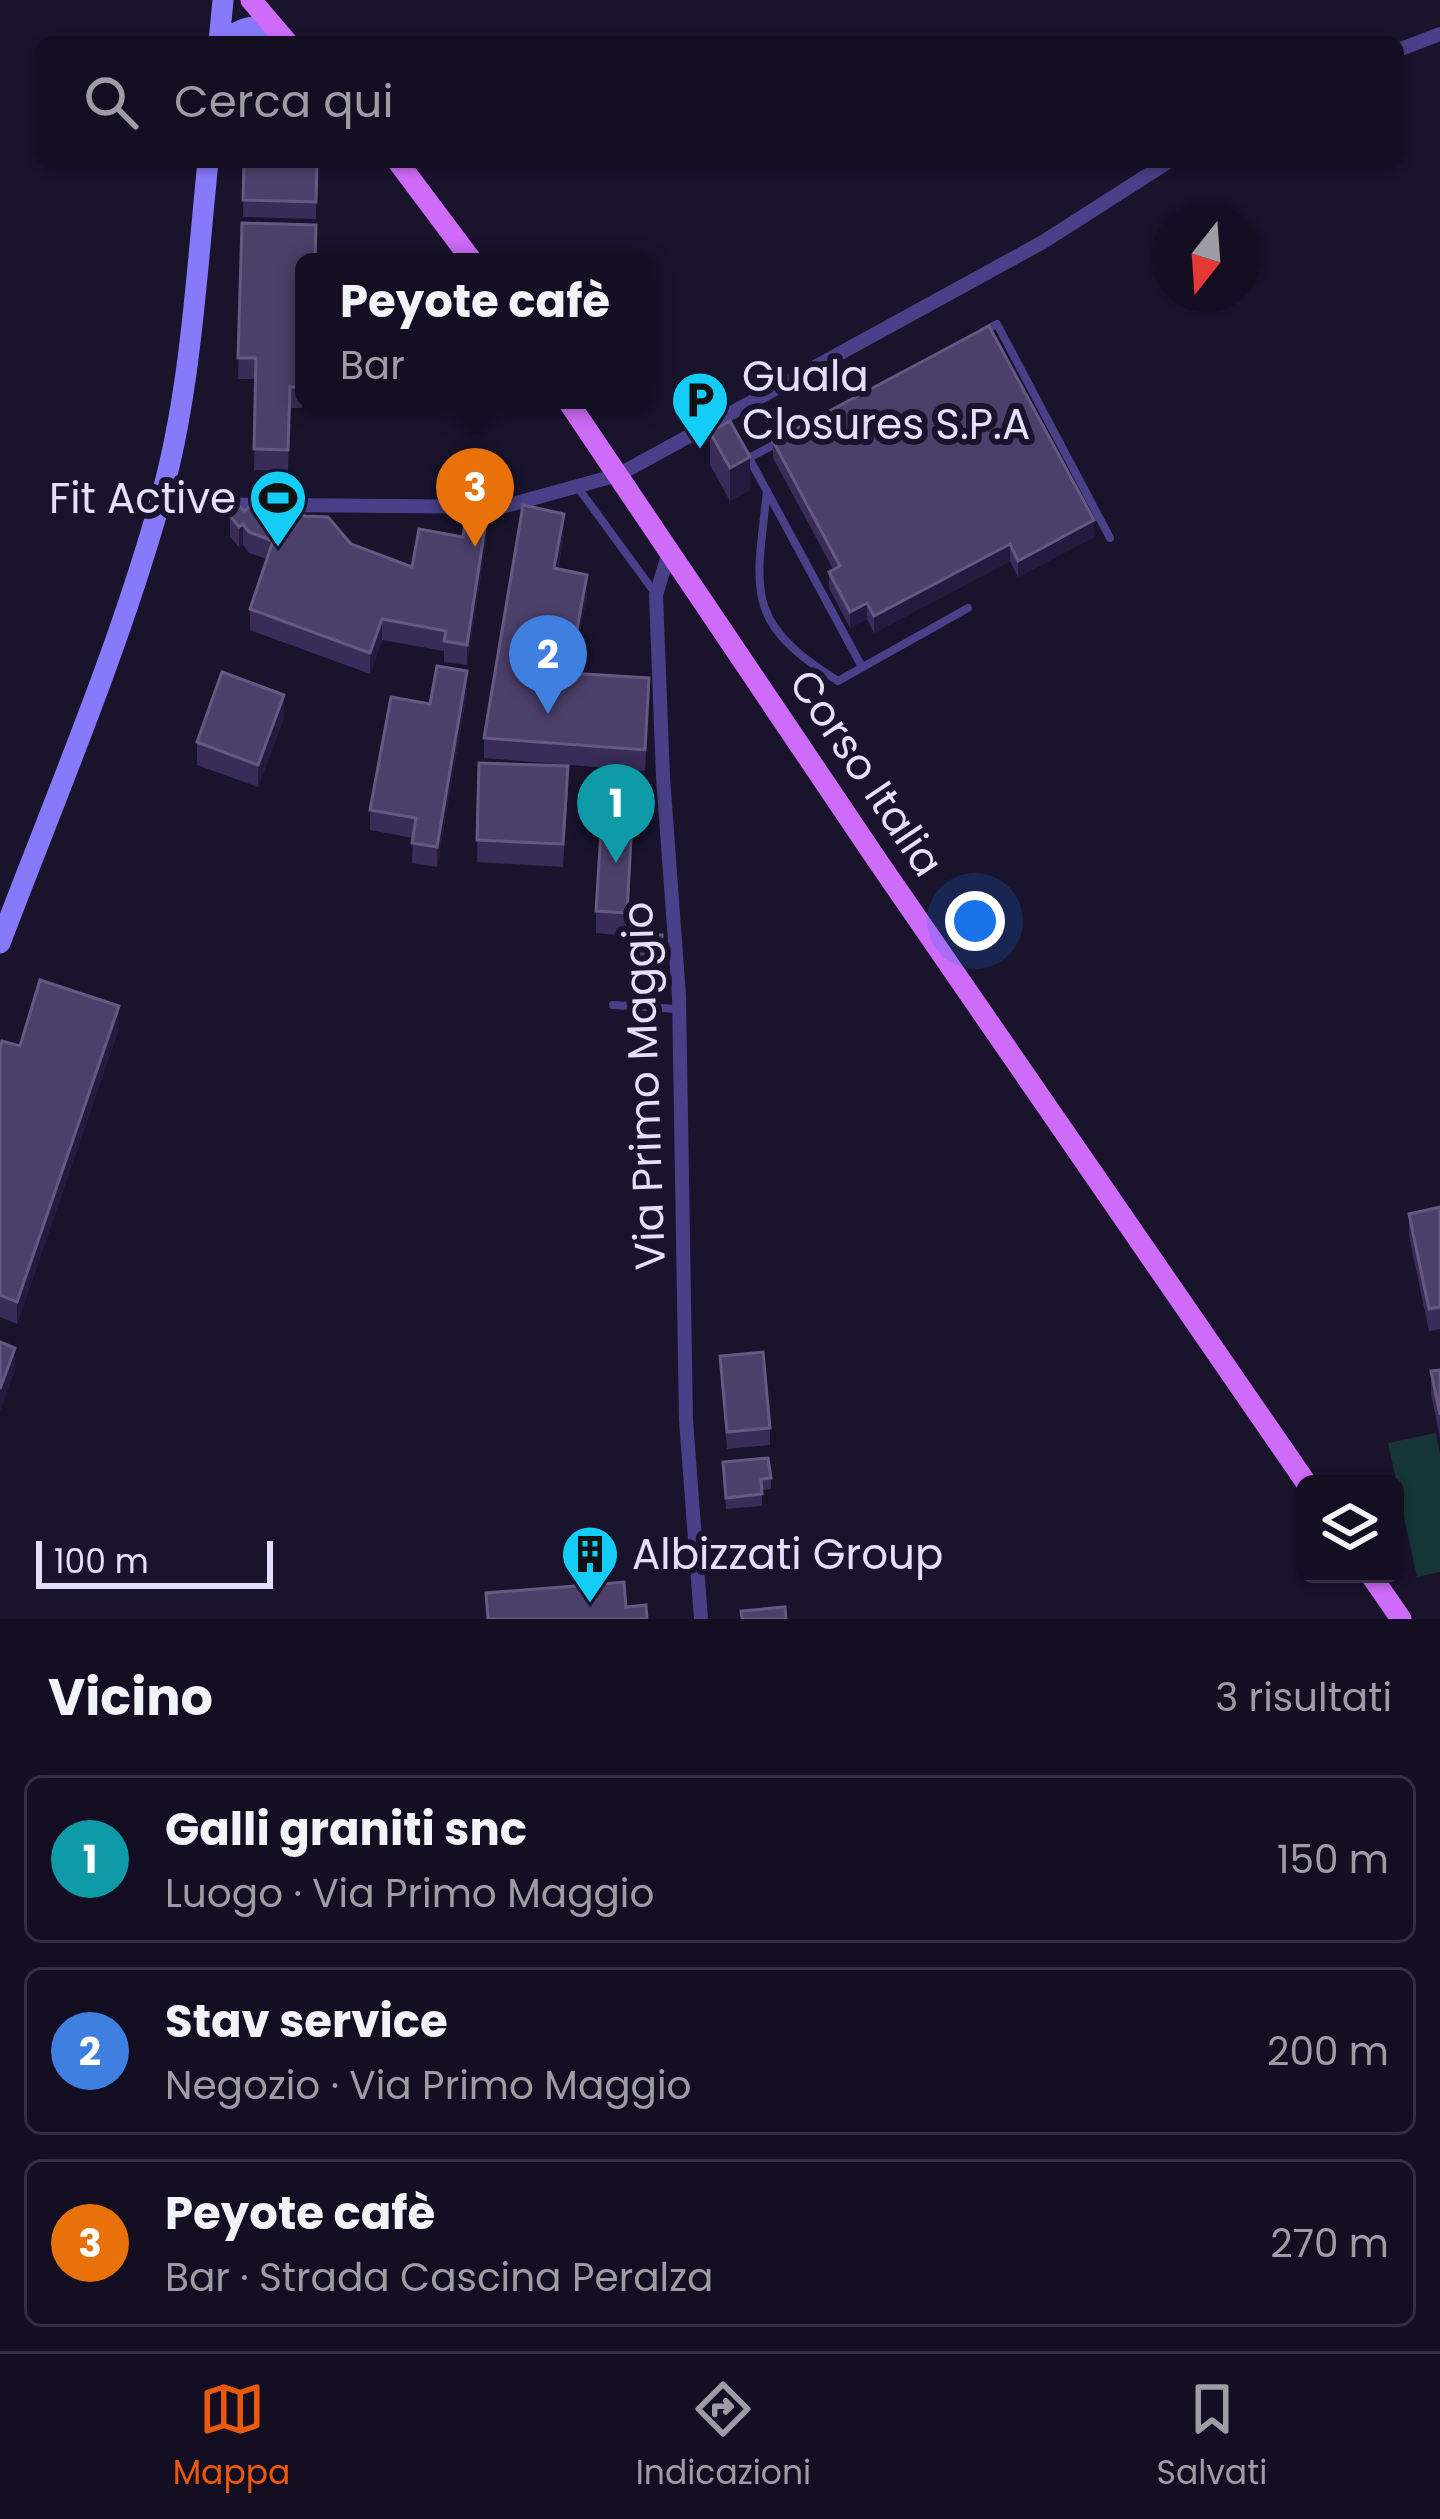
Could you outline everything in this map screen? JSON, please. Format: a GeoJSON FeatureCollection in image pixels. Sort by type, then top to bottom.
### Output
{"type":"FeatureCollection","features":[{"type":"Feature","properties":{"kind":"main road"},"geometry":{"type":"LineString","coordinates":[[252,20],[280,36]]}},
{"type":"Feature","properties":{"kind":"main road"},"geometry":{"type":"LineString","coordinates":[[402,168],[466,253]]}},
{"type":"Feature","properties":{"kind":"main road","name":"Corso Italia"},"geometry":{"type":"LineString","coordinates":[[573,409],[1301,1475]]}},
{"type":"Feature","properties":{"kind":"main road"},"geometry":{"type":"LineString","coordinates":[[1376,1583],[1402,1619]]}},
{"type":"Feature","properties":{"kind":"street"},"geometry":{"type":"LineString","coordinates":[[220,36],[223,0]]}},
{"type":"Feature","properties":{"kind":"street"},"geometry":{"type":"LineString","coordinates":[[1404,48],[1440,34]]}},
{"type":"Feature","properties":{"kind":"street"},"geometry":{"type":"LineString","coordinates":[[0,943],[103,674],[160,504],[183,400],[207,168]]}},
{"type":"Feature","properties":{"kind":"street"},"geometry":{"type":"LineString","coordinates":[[160,504],[502,507],[618,475],[728,423],[1043,242],[1159,168]]}},
{"type":"Feature","properties":{"kind":"street","name":"Via Primo Maggio"},"geometry":{"type":"LineString","coordinates":[[669,552],[656,595],[679,1009],[686,1420],[701,1619]]}},
{"type":"Feature","properties":{"kind":"lane"},"geometry":{"type":"LineString","coordinates":[[976,335],[997,324],[1110,538]]}},
{"type":"Feature","properties":{"kind":"lane"},"geometry":{"type":"LineString","coordinates":[[749,458],[790,435]]}},
{"type":"Feature","properties":{"kind":"lane"},"geometry":{"type":"LineString","coordinates":[[736,443],[749,458],[862,668]]}},
{"type":"Feature","properties":{"kind":"lane"},"geometry":{"type":"LineString","coordinates":[[578,487],[656,595]]}},
{"type":"Feature","properties":{"kind":"lane"},"geometry":{"type":"LineString","coordinates":[[767,491],[757,583],[761,605],[774,626],[811,664],[838,681],[968,608]]}},
{"type":"Feature","properties":{"kind":"lane"},"geometry":{"type":"LineString","coordinates":[[613,1005],[679,1009]]}},
{"type":"Feature","properties":{"kind":"green space"},"geometry":{"type":"Polygon","coordinates":[[[1436,1433],[1440,1572],[1417,1577],[1404,1517],[1404,1475],[1395,1475],[1388,1443],[1436,1433]]]}},
{"type":"Feature","properties":{"kind":"building"},"geometry":{"type":"Polygon","coordinates":[[[244,168],[317,168],[316,202],[243,200],[244,168]]]}},
{"type":"Feature","properties":{"kind":"building"},"geometry":{"type":"Polygon","coordinates":[[[242,223],[316,225],[315,253],[295,253],[295,387],[290,387],[288,450],[254,449],[256,358],[238,358],[242,223]]]}},
{"type":"Feature","properties":{"kind":"building"},"geometry":{"type":"Polygon","coordinates":[[[989,326],[1094,520],[1018,561],[1010,544],[874,616],[867,603],[850,612],[829,572],[840,566],[773,441],[989,326]]]}},
{"type":"Feature","properties":{"kind":"building"},"geometry":{"type":"Polygon","coordinates":[[[730,421],[750,457],[730,468],[710,432],[730,421]]]}},
{"type":"Feature","properties":{"kind":"building"},"geometry":{"type":"Polygon","coordinates":[[[253,504],[295,505],[304,516],[328,517],[351,544],[412,567],[419,529],[463,537],[466,516],[486,521],[467,645],[444,641],[446,631],[382,619],[370,653],[250,609],[273,541],[249,532],[243,524],[239,527],[230,516],[253,504]]]}},
{"type":"Feature","properties":{"kind":"building"},"geometry":{"type":"Polygon","coordinates":[[[523,505],[564,514],[554,568],[587,575],[569,673],[649,678],[645,750],[484,738],[523,505]]]}},
{"type":"Feature","properties":{"kind":"building"},"geometry":{"type":"Polygon","coordinates":[[[437,666],[467,671],[437,847],[412,843],[416,818],[370,810],[391,697],[430,704],[437,666]]]}},
{"type":"Feature","properties":{"kind":"building"},"geometry":{"type":"Polygon","coordinates":[[[222,672],[284,695],[258,765],[197,742],[222,672]]]}},
{"type":"Feature","properties":{"kind":"building"},"geometry":{"type":"Polygon","coordinates":[[[479,763],[568,766],[563,844],[477,840],[479,763]]]}},
{"type":"Feature","properties":{"kind":"building"},"geometry":{"type":"Polygon","coordinates":[[[604,782],[634,783],[627,913],[596,911],[604,782]]]}},
{"type":"Feature","properties":{"kind":"building"},"geometry":{"type":"Polygon","coordinates":[[[637,934],[662,935],[661,963],[636,962],[637,934]]]}},
{"type":"Feature","properties":{"kind":"building"},"geometry":{"type":"Polygon","coordinates":[[[40,980],[119,1006],[17,1302],[0,1295],[0,1048],[2,1041],[20,1046],[40,980]]]}},
{"type":"Feature","properties":{"kind":"building"},"geometry":{"type":"Polygon","coordinates":[[[1440,1207],[1440,1307],[1429,1309],[1409,1214],[1440,1207]]]}},
{"type":"Feature","properties":{"kind":"building"},"geometry":{"type":"Polygon","coordinates":[[[0,1342],[15,1348],[0,1389],[0,1342]]]}},
{"type":"Feature","properties":{"kind":"building"},"geometry":{"type":"Polygon","coordinates":[[[763,1352],[770,1428],[727,1432],[720,1356],[763,1352]]]}},
{"type":"Feature","properties":{"kind":"building"},"geometry":{"type":"Polygon","coordinates":[[[1440,1370],[1440,1415],[1431,1371],[1440,1370]]]}},
{"type":"Feature","properties":{"kind":"building"},"geometry":{"type":"Polygon","coordinates":[[[768,1458],[771,1478],[761,1479],[762,1494],[726,1498],[723,1462],[768,1458]]]}},
{"type":"Feature","properties":{"kind":"building"},"geometry":{"type":"Polygon","coordinates":[[[624,1582],[626,1607],[646,1605],[647,1619],[488,1619],[486,1593],[624,1582]]]}},
{"type":"Feature","properties":{"kind":"building"},"geometry":{"type":"Polygon","coordinates":[[[785,1607],[786,1619],[742,1619],[741,1611],[785,1607]]]}},
{"type":"Feature","properties":{"kind":"place","name":"Guala Closures S.P.A"},"geometry":{"type":"Point","coordinates":[700,451]}},
{"type":"Feature","properties":{"kind":"place","name":"Peyote cafè"},"geometry":{"type":"Point","coordinates":[475,547]}},
{"type":"Feature","properties":{"kind":"place","name":"Fit Active"},"geometry":{"type":"Point","coordinates":[278,549]}},
{"type":"Feature","properties":{"kind":"place","name":"Stav service"},"geometry":{"type":"Point","coordinates":[548,714]}},
{"type":"Feature","properties":{"kind":"place","name":"Galli graniti snc"},"geometry":{"type":"Point","coordinates":[616,863]}},
{"type":"Feature","properties":{"kind":"place","name":"Albizzati Group"},"geometry":{"type":"Point","coordinates":[590,1605]}}]}
